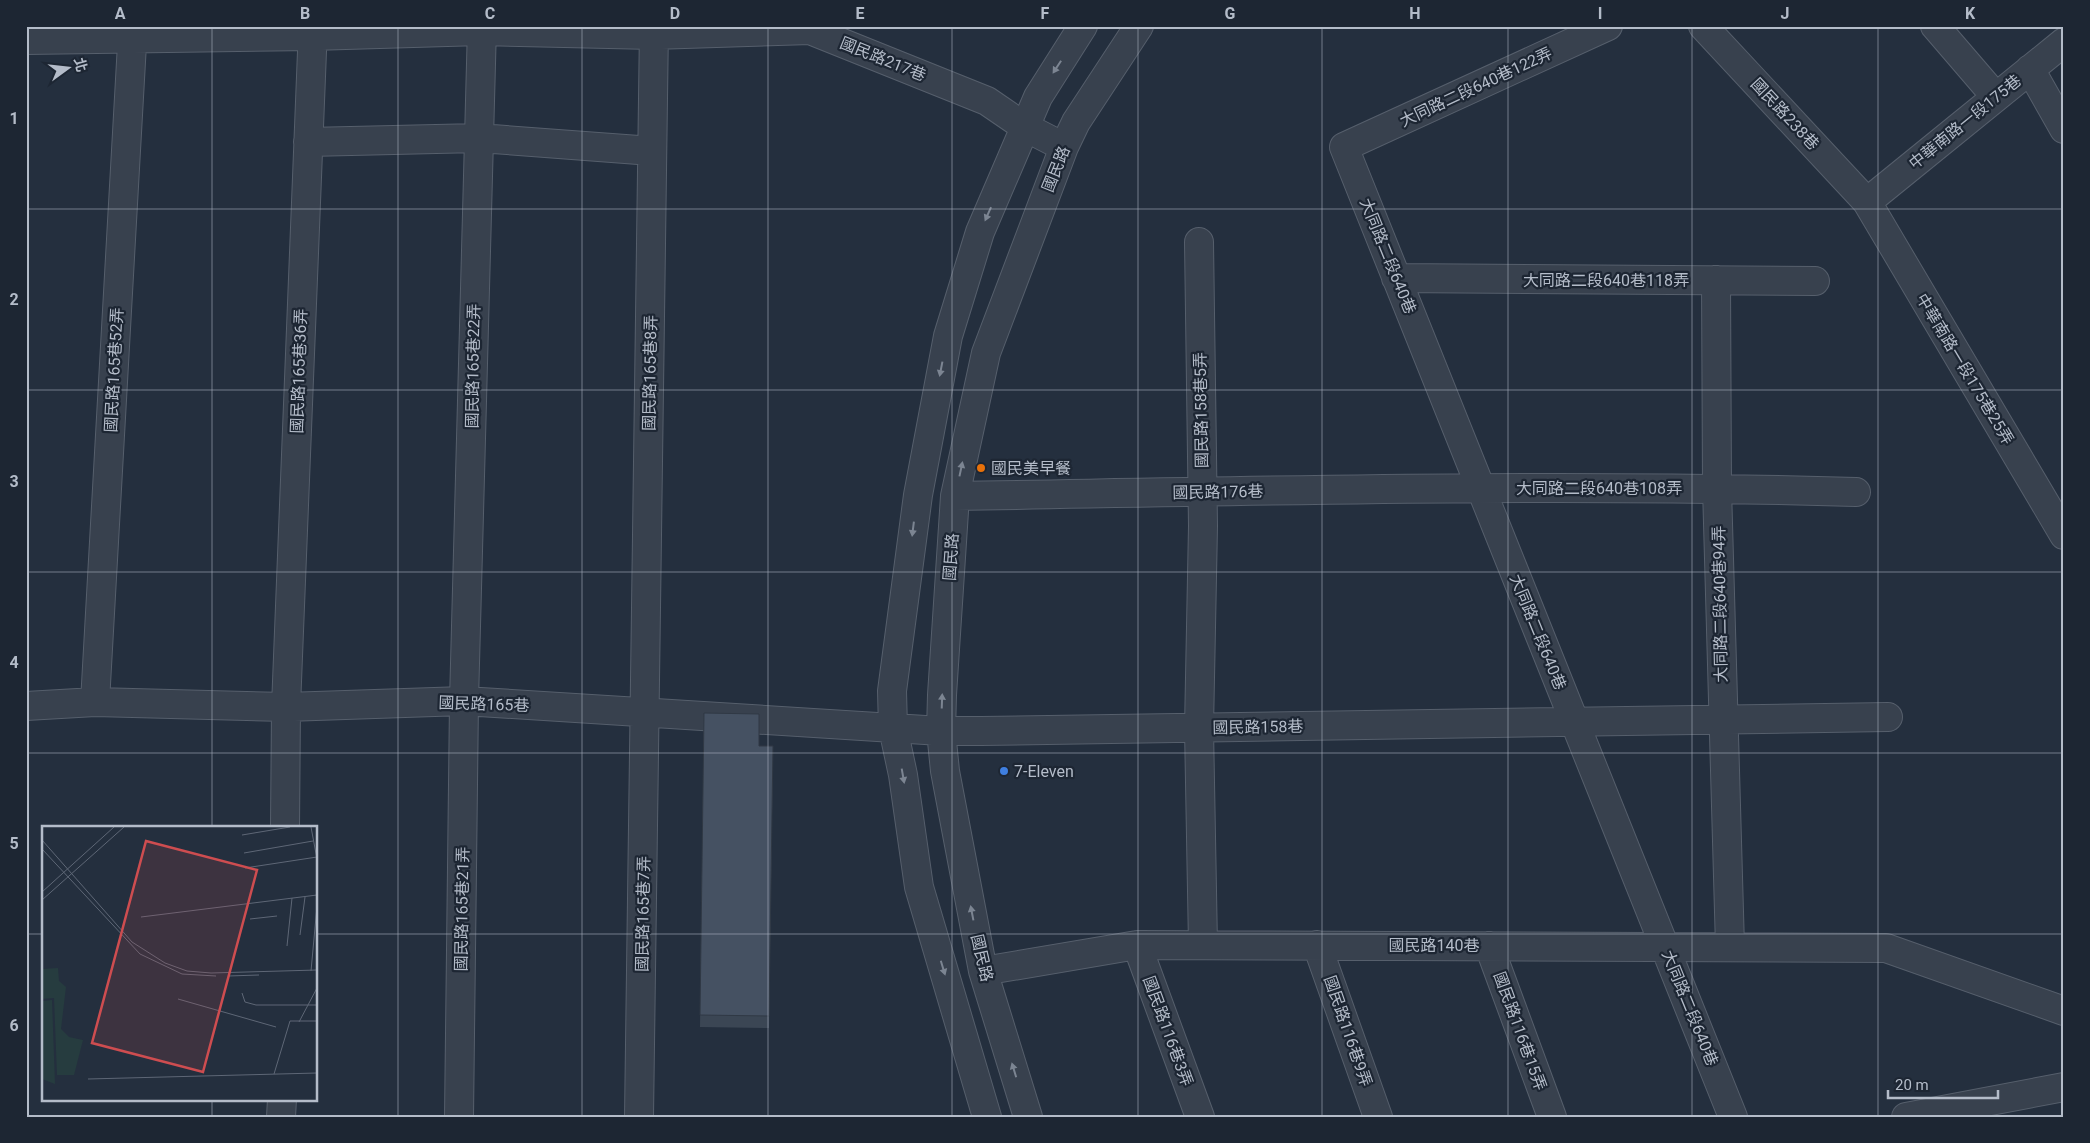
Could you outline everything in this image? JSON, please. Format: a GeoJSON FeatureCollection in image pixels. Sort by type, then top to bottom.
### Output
{"type":"FeatureCollection","features":[{"type":"Feature","properties":{"kind":"street"},"geometry":{"type":"LineString","coordinates":[[987,1117],[919,887],[903,775],[893,728],[892,691],[918,495],[948,336],[980,232],[1038,97],[1083,26]]}},
{"type":"Feature","properties":{"kind":"street","name":"國民路"},"geometry":{"type":"LineString","coordinates":[[1028,1117],[984,970],[945,771],[941,731],[955,496],[986,352],[1064,146],[1076,122],[1139,26]]}},
{"type":"Feature","properties":{"kind":"street","name":"大同路二段640巷122弄"},"geometry":{"type":"LineString","coordinates":[[1344,147],[1608,26]]}},
{"type":"Feature","properties":{"kind":"street","name":"國民路238巷"},"geometry":{"type":"LineString","coordinates":[[1703,26],[1867,202]]}},
{"type":"Feature","properties":{"kind":"street"},"geometry":{"type":"LineString","coordinates":[[1935,26],[1996,97]]}},
{"type":"Feature","properties":{"kind":"street","name":"國民路217巷"},"geometry":{"type":"LineString","coordinates":[[26,40],[133,32],[481,28],[810,30],[988,100],[1025,127],[1064,146]]}},
{"type":"Feature","properties":{"kind":"street","name":"國民路165巷22弄"},"geometry":{"type":"LineString","coordinates":[[464,702],[481,28]]}},
{"type":"Feature","properties":{"kind":"street","name":"國民路165巷8弄"},"geometry":{"type":"LineString","coordinates":[[646,712],[653,30]]}},
{"type":"Feature","properties":{"kind":"street","name":"國民路165巷36弄"},"geometry":{"type":"LineString","coordinates":[[285,826],[286,707],[313,31]]}},
{"type":"Feature","properties":{"kind":"street","name":"國民路165巷52弄"},"geometry":{"type":"LineString","coordinates":[[95,702],[133,32]]}},
{"type":"Feature","properties":{"kind":"street","name":"中華南路一段175巷"},"geometry":{"type":"LineString","coordinates":[[1867,202],[2064,42]]}},
{"type":"Feature","properties":{"kind":"street"},"geometry":{"type":"LineString","coordinates":[[2030,69],[2064,129]]}},
{"type":"Feature","properties":{"kind":"street"},"geometry":{"type":"LineString","coordinates":[[308,142],[478,138],[652,151]]}},
{"type":"Feature","properties":{"kind":"street","name":"大同路二段640巷"},"geometry":{"type":"LineString","coordinates":[[1344,147],[1733,1117]]}},
{"type":"Feature","properties":{"kind":"street","name":"中華南路一段175巷25弄"},"geometry":{"type":"LineString","coordinates":[[1867,202],[2064,535]]}},
{"type":"Feature","properties":{"kind":"street","name":"國民路158巷5弄"},"geometry":{"type":"LineString","coordinates":[[1199,242],[1203,492],[1199,728]]}},
{"type":"Feature","properties":{"kind":"street","name":"大同路二段640巷118弄"},"geometry":{"type":"LineString","coordinates":[[1396,278],[1815,280]]}},
{"type":"Feature","properties":{"kind":"street"},"geometry":{"type":"LineString","coordinates":[[1716,280],[1718,488]]}},
{"type":"Feature","properties":{"kind":"street","name":"大同路二段640巷108弄"},"geometry":{"type":"LineString","coordinates":[[1481,489],[1718,488],[1856,492]]}},
{"type":"Feature","properties":{"kind":"street","name":"大同路二段640巷94弄"},"geometry":{"type":"LineString","coordinates":[[1718,488],[1730,947]]}},
{"type":"Feature","properties":{"kind":"street","name":"國民路176巷"},"geometry":{"type":"LineString","coordinates":[[955,496],[1481,489]]}},
{"type":"Feature","properties":{"kind":"street","name":"國民路165巷"},"geometry":{"type":"LineString","coordinates":[[26,706],[95,702],[286,707],[464,702],[941,731]]}},
{"type":"Feature","properties":{"kind":"street","name":"國民路165巷21弄"},"geometry":{"type":"LineString","coordinates":[[459,1117],[464,702]]}},
{"type":"Feature","properties":{"kind":"street","name":"國民路165巷7弄"},"geometry":{"type":"LineString","coordinates":[[639,1117],[646,712]]}},
{"type":"Feature","properties":{"kind":"street"},"geometry":{"type":"LineString","coordinates":[[1575,723],[1888,716]]}},
{"type":"Feature","properties":{"kind":"street","name":"國民路158巷"},"geometry":{"type":"LineString","coordinates":[[941,731],[1575,723]]}},
{"type":"Feature","properties":{"kind":"street"},"geometry":{"type":"LineString","coordinates":[[1199,728],[1203,945]]}},
{"type":"Feature","properties":{"kind":"street","name":"國民路140巷"},"geometry":{"type":"LineString","coordinates":[[984,970],[1137,945],[1886,948],[2064,1011]]}},
{"type":"Feature","properties":{"kind":"street","name":"國民路116巷3弄"},"geometry":{"type":"LineString","coordinates":[[1137,945],[1200,1117]]}},
{"type":"Feature","properties":{"kind":"street","name":"國民路116巷9弄"},"geometry":{"type":"LineString","coordinates":[[1317,945],[1378,1117]]}},
{"type":"Feature","properties":{"kind":"street","name":"國民路116巷15弄"},"geometry":{"type":"LineString","coordinates":[[1489,946],[1552,1117]]}},
{"type":"Feature","properties":{"kind":"street"},"geometry":{"type":"LineString","coordinates":[[1906,1117],[2064,1087]]}},
{"type":"Feature","properties":{"kind":"street"},"geometry":{"type":"LineString","coordinates":[[281,1117],[282,1100]]}},
{"type":"Feature","properties":{"kind":"building"},"geometry":{"type":"Polygon","coordinates":[[[704,713],[759,714],[759,746],[773,746],[769,1016],[700,1015],[704,713]]]}},
{"type":"Feature","properties":{"kind":"place","name":"國民美早餐"},"geometry":{"type":"Point","coordinates":[981,468]}},
{"type":"Feature","properties":{"kind":"place","name":"7-Eleven"},"geometry":{"type":"Point","coordinates":[1004,771]}}]}
